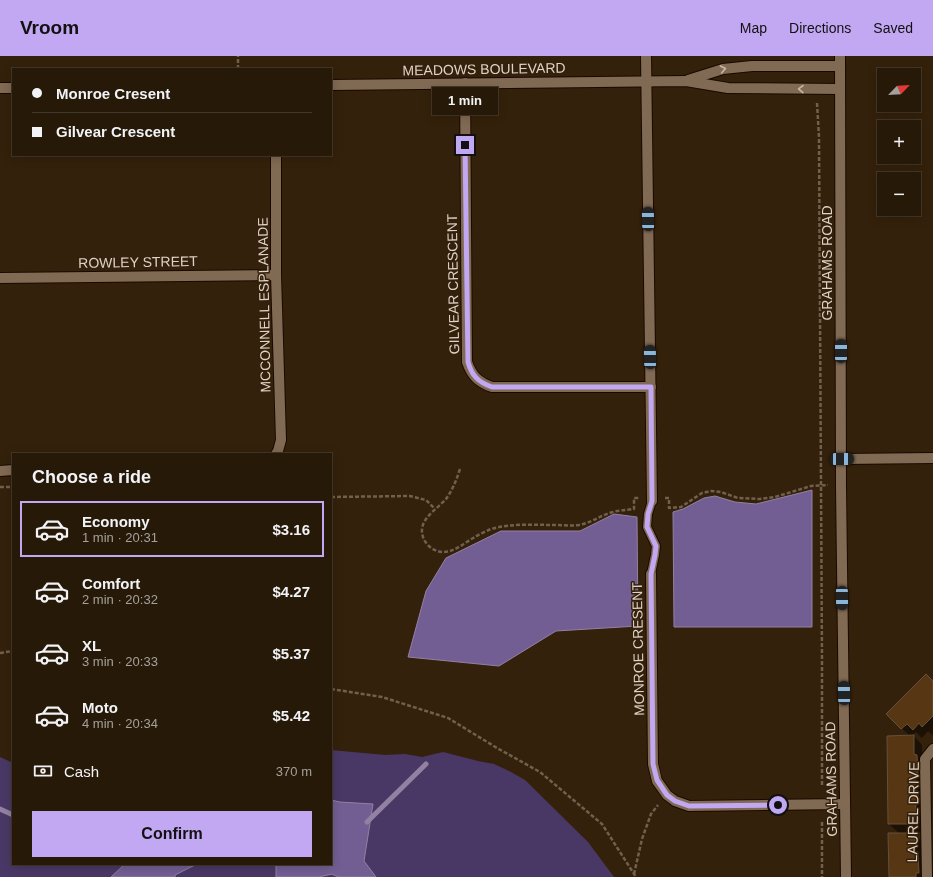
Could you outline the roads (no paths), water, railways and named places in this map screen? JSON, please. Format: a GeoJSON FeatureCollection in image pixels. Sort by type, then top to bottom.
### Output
{"type":"FeatureCollection","features":[{"type":"Feature","properties":{"kind":"street","name":"MONROE CRESENT"},"geometry":{"type":"LineString","coordinates":[[646,56],[652,500]]}},
{"type":"Feature","properties":{"kind":"street","name":"GRAHAMS ROAD"},"geometry":{"type":"LineString","coordinates":[[840,56],[841,487],[846,877]]}},
{"type":"Feature","properties":{"kind":"street","name":"MEADOWS BOULEVARD"},"geometry":{"type":"LineString","coordinates":[[686,81],[723,69],[752,66],[840,66]]}},
{"type":"Feature","properties":{"kind":"street","name":"MEADOWS BOULEVARD"},"geometry":{"type":"LineString","coordinates":[[332,84],[686,81],[728,88],[840,89]]}},
{"type":"Feature","properties":{"kind":"street","name":"GILVEAR CRESCENT"},"geometry":{"type":"LineString","coordinates":[[464,83],[468,362],[470,370],[476,378],[484,384],[492,387],[651,387]]}},
{"type":"Feature","properties":{"kind":"street"},"geometry":{"type":"LineString","coordinates":[[0,88],[12,88]]}},
{"type":"Feature","properties":{"kind":"street","name":"MCCONNELL ESPLANADE"},"geometry":{"type":"LineString","coordinates":[[276,156],[276,274],[281,440],[277,453]]}},
{"type":"Feature","properties":{"kind":"street","name":"ROWLEY STREET"},"geometry":{"type":"LineString","coordinates":[[0,278],[276,274]]}},
{"type":"Feature","properties":{"kind":"street"},"geometry":{"type":"LineString","coordinates":[[842,459],[933,458]]}},
{"type":"Feature","properties":{"kind":"street"},"geometry":{"type":"LineString","coordinates":[[0,471],[12,470]]}},
{"type":"Feature","properties":{"kind":"street","name":"MONROE CRESENT"},"geometry":{"type":"LineString","coordinates":[[651,574],[653,764],[657,780],[667,795],[675,801],[689,806],[845,804]]}},
{"type":"Feature","properties":{"kind":"street","name":"LAUREL DRIVE"},"geometry":{"type":"LineString","coordinates":[[927,877],[930,856],[925,759],[933,749]]}},
{"type":"Feature","properties":{"kind":"lane","name":"MONROE CRESENT"},"geometry":{"type":"LineString","coordinates":[[651,574],[656,546],[647,527],[648,514],[652,500]]}},
{"type":"Feature","properties":{"kind":"waterway"},"geometry":{"type":"LineString","coordinates":[[367,822],[426,764]]}},
{"type":"Feature","properties":{"kind":"waterway"},"geometry":{"type":"LineString","coordinates":[[0,809],[12,815]]}}]}
